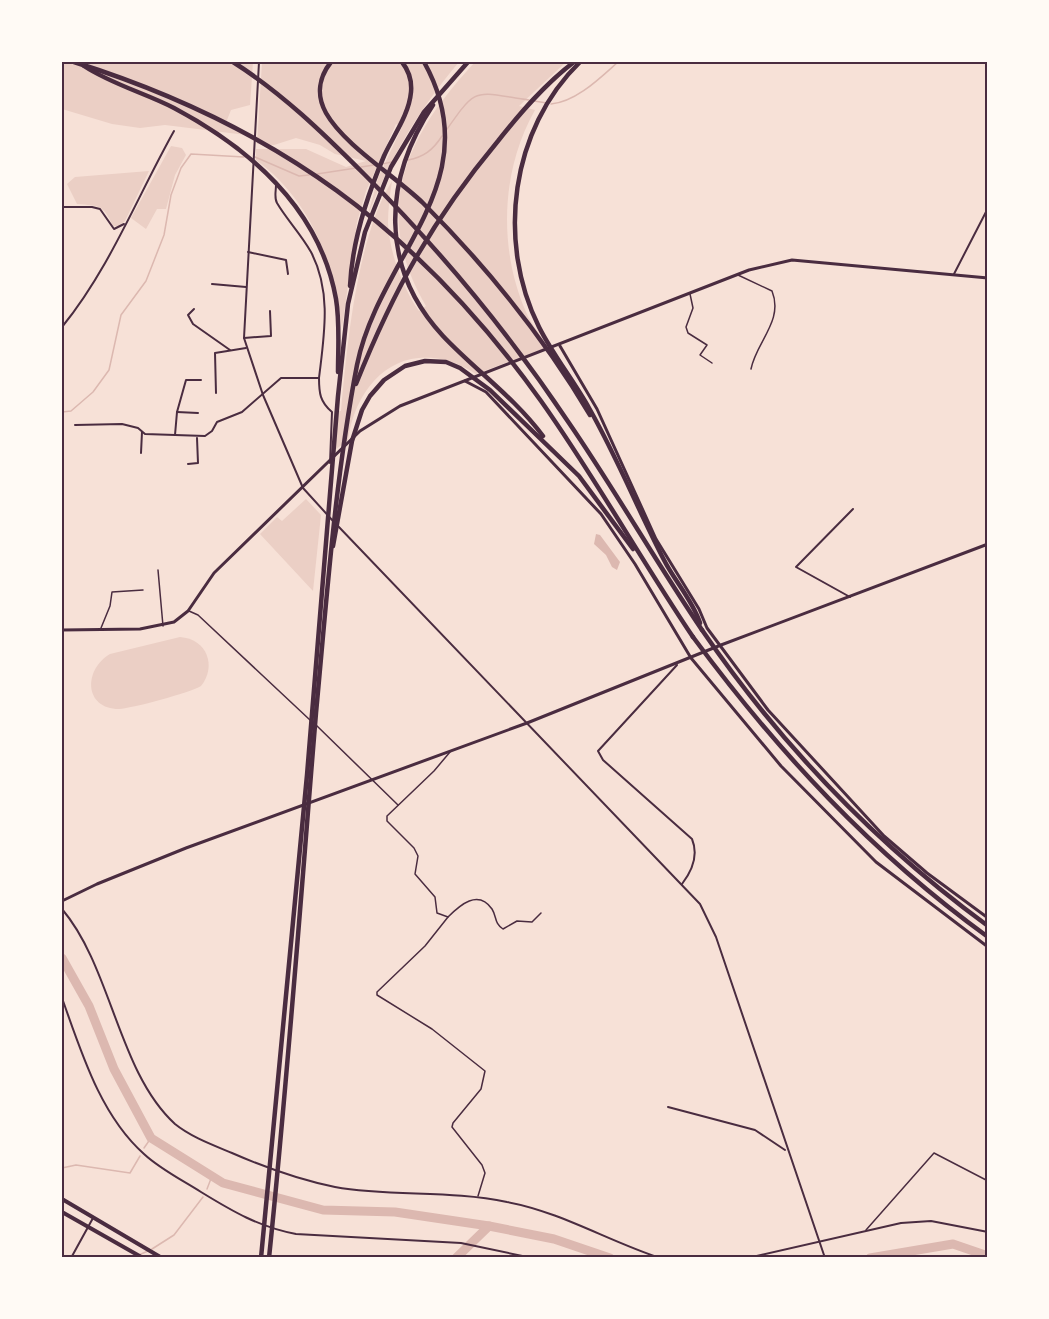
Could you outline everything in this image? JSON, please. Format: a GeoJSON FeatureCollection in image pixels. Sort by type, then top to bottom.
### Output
{"type":"FeatureCollection","features":[{"type":"Feature","properties":{"kind":"highway"},"geometry":{"type":"LineString","coordinates":[[74,62],[130,79],[250,133],[352,200],[420,258],[471,311],[542,403],[693,637]]}},
{"type":"Feature","properties":{"kind":"highway"},"geometry":{"type":"LineString","coordinates":[[233,62],[275,91],[312,123],[405,215],[481,302],[569,421],[659,567],[702,630],[764,713],[836,794],[898,855],[987,926]]}},
{"type":"Feature","properties":{"kind":"highway"},"geometry":{"type":"LineString","coordinates":[[331,62],[323,73],[319,89],[321,102],[331,120],[349,140],[422,202],[489,276],[543,344],[576,392],[603,438]]}},
{"type":"Feature","properties":{"kind":"highway"},"geometry":{"type":"LineString","coordinates":[[261,1257],[307,775],[338,396],[348,304],[355,246],[381,164],[411,93],[411,79],[402,62]]}},
{"type":"Feature","properties":{"kind":"highway"},"geometry":{"type":"LineString","coordinates":[[268,1257],[331,550],[351,396],[359,358],[371,321],[438,185],[445,146],[438,92],[424,62]]}},
{"type":"Feature","properties":{"kind":"highway"},"geometry":{"type":"LineString","coordinates":[[348,304],[365,232],[394,162],[424,112],[468,62]]}},
{"type":"Feature","properties":{"kind":"highway"},"geometry":{"type":"LineString","coordinates":[[351,396],[381,321],[402,277],[448,205],[525,108],[574,62]]}},
{"type":"Feature","properties":{"kind":"highway"},"geometry":{"type":"LineString","coordinates":[[580,62],[547,101],[530,138],[516,192],[515,237],[519,264],[532,311],[540,329],[591,411],[673,578],[698,616],[702,630]]}},
{"type":"Feature","properties":{"kind":"highway"},"geometry":{"type":"LineString","coordinates":[[82,64],[176,109],[220,136],[258,164],[286,192],[310,227],[330,274],[338,327],[338,396]]}},
{"type":"Feature","properties":{"kind":"highway"},"geometry":{"type":"LineString","coordinates":[[446,87],[423,121],[405,160],[396,198],[396,229],[402,269],[414,296],[442,334],[514,402],[596,498],[693,637],[758,722],[830,803],[901,869],[987,937]]}},
{"type":"Feature","properties":{"kind":"highway"},"geometry":{"type":"LineString","coordinates":[[331,550],[336,539],[356,426],[376,387],[405,366],[436,361],[469,373],[552,447]]}},
{"type":"Feature","properties":{"kind":"main road"},"geometry":{"type":"LineString","coordinates":[[62,1199],[162,1257]]}},
{"type":"Feature","properties":{"kind":"main road"},"geometry":{"type":"LineString","coordinates":[[62,1212],[143,1257]]}},
{"type":"Feature","properties":{"kind":"street"},"geometry":{"type":"LineString","coordinates":[[259,62],[244,338],[263,395],[303,488],[700,904],[716,937],[786,1150],[825,1257]]}},
{"type":"Feature","properties":{"kind":"street"},"geometry":{"type":"LineString","coordinates":[[62,327],[93,287],[174,131]]}},
{"type":"Feature","properties":{"kind":"street"},"geometry":{"type":"LineString","coordinates":[[253,164],[272,179],[277,187],[276,202],[302,236],[313,255],[323,285],[325,327],[319,393],[323,405],[332,412],[330,463]]}},
{"type":"Feature","properties":{"kind":"street"},"geometry":{"type":"LineString","coordinates":[[62,207],[100,209],[114,229],[126,223]]}},
{"type":"Feature","properties":{"kind":"street"},"geometry":{"type":"LineString","coordinates":[[954,274],[987,208]]}},
{"type":"Feature","properties":{"kind":"street"},"geometry":{"type":"LineString","coordinates":[[248,252],[286,260],[288,274]]}},
{"type":"Feature","properties":{"kind":"street"},"geometry":{"type":"LineString","coordinates":[[62,630],[140,629],[163,626],[188,611],[210,578],[330,463],[360,431],[380,417],[400,406],[560,346],[689,293],[775,263],[792,261],[987,278]]}},
{"type":"Feature","properties":{"kind":"street"},"geometry":{"type":"LineString","coordinates":[[212,284],[246,288]]}},
{"type":"Feature","properties":{"kind":"street"},"geometry":{"type":"LineString","coordinates":[[194,309],[188,315],[190,321],[230,350]]}},
{"type":"Feature","properties":{"kind":"street"},"geometry":{"type":"LineString","coordinates":[[244,338],[271,336],[270,311]]}},
{"type":"Feature","properties":{"kind":"street"},"geometry":{"type":"LineString","coordinates":[[560,346],[597,409],[656,539],[699,609],[707,628],[768,710],[884,836],[927,873],[987,918]]}},
{"type":"Feature","properties":{"kind":"street"},"geometry":{"type":"LineString","coordinates":[[216,393],[216,353],[246,348]]}},
{"type":"Feature","properties":{"kind":"street"},"geometry":{"type":"LineString","coordinates":[[75,425],[122,424],[145,434],[197,438],[212,431],[217,422],[242,412],[280,378],[320,378]]}},
{"type":"Feature","properties":{"kind":"street"},"geometry":{"type":"LineString","coordinates":[[175,435],[177,412],[186,380],[201,380]]}},
{"type":"Feature","properties":{"kind":"street"},"geometry":{"type":"LineString","coordinates":[[465,381],[486,392],[601,514],[635,564],[691,658],[781,766],[876,862],[987,947]]}},
{"type":"Feature","properties":{"kind":"street"},"geometry":{"type":"LineString","coordinates":[[177,412],[198,412]]}},
{"type":"Feature","properties":{"kind":"street"},"geometry":{"type":"LineString","coordinates":[[141,453],[142,432]]}},
{"type":"Feature","properties":{"kind":"street"},"geometry":{"type":"LineString","coordinates":[[188,464],[198,463],[197,438]]}},
{"type":"Feature","properties":{"kind":"street"},"geometry":{"type":"LineString","coordinates":[[850,597],[796,567],[853,509]]}},
{"type":"Feature","properties":{"kind":"street"},"geometry":{"type":"LineString","coordinates":[[62,901],[97,884],[186,848],[527,723],[677,665],[721,645],[987,544]]}},
{"type":"Feature","properties":{"kind":"street"},"geometry":{"type":"LineString","coordinates":[[677,665],[598,751],[603,760],[692,839],[695,845],[693,870],[682,884]]}},
{"type":"Feature","properties":{"kind":"street"},"geometry":{"type":"LineString","coordinates":[[62,909],[75,924],[88,948],[120,1031],[159,1105],[176,1124],[205,1142],[304,1180],[337,1187],[478,1197],[538,1209],[660,1257]]}},
{"type":"Feature","properties":{"kind":"street"},"geometry":{"type":"LineString","coordinates":[[62,998],[85,1062],[121,1128],[144,1154],[240,1216],[277,1231],[296,1234],[483,1245],[532,1257]]}},
{"type":"Feature","properties":{"kind":"street"},"geometry":{"type":"LineString","coordinates":[[668,1107],[755,1130],[786,1150]]}},
{"type":"Feature","properties":{"kind":"street"},"geometry":{"type":"LineString","coordinates":[[71,1257],[93,1218]]}},
{"type":"Feature","properties":{"kind":"street"},"geometry":{"type":"LineString","coordinates":[[748,1257],[901,1223],[931,1221],[987,1232]]}},
{"type":"Feature","properties":{"kind":"lane"},"geometry":{"type":"LineString","coordinates":[[738,275],[766,288],[774,297],[772,327],[751,369]]}},
{"type":"Feature","properties":{"kind":"lane"},"geometry":{"type":"LineString","coordinates":[[689,293],[693,308],[686,327],[688,333],[707,345],[700,355],[712,363]]}},
{"type":"Feature","properties":{"kind":"lane"},"geometry":{"type":"LineString","coordinates":[[158,570],[163,626]]}},
{"type":"Feature","properties":{"kind":"lane"},"geometry":{"type":"LineString","coordinates":[[101,628],[110,606],[112,592],[143,590]]}},
{"type":"Feature","properties":{"kind":"lane"},"geometry":{"type":"LineString","coordinates":[[188,611],[198,615],[398,805]]}},
{"type":"Feature","properties":{"kind":"lane"},"geometry":{"type":"LineString","coordinates":[[448,917],[437,913],[435,897],[415,874],[418,856],[414,848],[387,821],[387,816],[434,771],[451,749]]}},
{"type":"Feature","properties":{"kind":"lane"},"geometry":{"type":"LineString","coordinates":[[478,1197],[485,1173],[482,1165],[452,1127],[481,1089],[485,1071],[432,1029],[377,995],[377,992],[424,946],[448,917],[470,899],[488,905],[493,910],[495,921],[503,929],[517,921],[532,922],[541,913]]}},
{"type":"Feature","properties":{"kind":"lane"},"geometry":{"type":"LineString","coordinates":[[866,1231],[934,1154],[987,1181]]}},
{"type":"Feature","properties":{"kind":"shaded area"},"geometry":{"type":"Polygon","coordinates":[[[62,62],[253,62],[250,105],[231,110],[225,125],[246,135],[165,125],[140,128],[112,124],[62,109],[62,62]]]}},
{"type":"Feature","properties":{"kind":"shaded area"},"geometry":{"type":"Polygon","coordinates":[[[262,62],[459,62],[430,99],[406,136],[385,175],[367,218],[378,178],[402,127],[396,124],[366,191],[357,222],[342,328],[333,280],[317,235],[292,194],[256,160],[256,149],[306,149],[346,167],[366,161],[335,154],[320,145],[296,138],[274,145],[257,144],[262,62]]]}},
{"type":"Feature","properties":{"kind":"shaded area"},"geometry":{"type":"Polygon","coordinates":[[[475,62],[566,62],[519,106],[535,110],[515,158],[507,210],[511,262],[517,287],[528,316],[548,347],[476,374],[453,363],[431,358],[411,359],[392,366],[377,378],[364,395],[354,416],[348,440],[331,453],[334,411],[341,411],[356,292],[370,231],[392,181],[388,223],[391,245],[402,281],[419,311],[426,306],[409,271],[400,238],[399,206],[404,176],[414,146],[430,118],[475,62]]]}},
{"type":"Feature","properties":{"kind":"shaded area"},"geometry":{"type":"Polygon","coordinates":[[[171,146],[182,148],[186,155],[175,175],[166,209],[157,209],[146,229],[131,218],[171,146]]]}},
{"type":"Feature","properties":{"kind":"shaded area"},"geometry":{"type":"Polygon","coordinates":[[[149,171],[125,221],[119,226],[113,226],[100,207],[77,204],[67,184],[75,177],[149,171]]]}},
{"type":"Feature","properties":{"kind":"shaded area"},"geometry":{"type":"Polygon","coordinates":[[[306,499],[321,515],[313,591],[260,534],[277,517],[282,521],[306,499]]]}},
{"type":"Feature","properties":{"kind":"shaded area"},"geometry":{"type":"Polygon","coordinates":[[[596,534],[600,535],[620,562],[617,570],[594,544],[596,534]]]}},
{"type":"Feature","properties":{"kind":"shaded area"},"geometry":{"type":"Polygon","coordinates":[[[180,637],[197,643],[207,655],[208,670],[201,686],[161,700],[119,709],[99,703],[91,688],[95,669],[101,661],[110,654],[180,637]]]}},
{"type":"Feature","properties":{"kind":"waterway"},"geometry":{"type":"LineString","coordinates":[[551,104],[578,94],[618,62]]}},
{"type":"Feature","properties":{"kind":"waterway"},"geometry":{"type":"LineString","coordinates":[[445,132],[464,106],[478,95],[487,94],[529,100]]}},
{"type":"Feature","properties":{"kind":"waterway"},"geometry":{"type":"LineString","coordinates":[[534,101],[547,103]]}},
{"type":"Feature","properties":{"kind":"waterway"},"geometry":{"type":"LineString","coordinates":[[408,160],[428,152],[442,136]]}},
{"type":"Feature","properties":{"kind":"waterway"},"geometry":{"type":"LineString","coordinates":[[62,412],[71,411],[93,392],[109,370],[121,315],[146,281],[164,235],[171,195],[181,168],[191,154],[244,157]]}},
{"type":"Feature","properties":{"kind":"waterway"},"geometry":{"type":"LineString","coordinates":[[255,157],[299,176],[309,175]]}},
{"type":"Feature","properties":{"kind":"waterway"},"geometry":{"type":"LineString","coordinates":[[382,164],[392,162]]}},
{"type":"Feature","properties":{"kind":"waterway"},"geometry":{"type":"LineString","coordinates":[[361,167],[374,165]]}},
{"type":"Feature","properties":{"kind":"waterway"},"geometry":{"type":"LineString","coordinates":[[317,174],[356,168]]}},
{"type":"Feature","properties":{"kind":"waterway"},"geometry":{"type":"LineString","coordinates":[[62,958],[89,1006],[114,1069],[151,1138],[223,1183],[323,1210],[395,1212],[489,1226],[554,1239],[610,1258]]}},
{"type":"Feature","properties":{"kind":"waterway"},"geometry":{"type":"LineString","coordinates":[[144,1148],[151,1138]]}},
{"type":"Feature","properties":{"kind":"waterway"},"geometry":{"type":"LineString","coordinates":[[62,1168],[76,1165],[130,1173],[140,1156]]}},
{"type":"Feature","properties":{"kind":"waterway"},"geometry":{"type":"LineString","coordinates":[[207,1189],[212,1176]]}},
{"type":"Feature","properties":{"kind":"waterway"},"geometry":{"type":"LineString","coordinates":[[152,1249],[174,1235],[203,1197]]}},
{"type":"Feature","properties":{"kind":"waterway"},"geometry":{"type":"LineString","coordinates":[[456,1258],[489,1226]]}},
{"type":"Feature","properties":{"kind":"waterway"},"geometry":{"type":"LineString","coordinates":[[870,1258],[953,1244],[988,1256]]}},
{"type":"Feature","properties":{"kind":"waterway"},"geometry":{"type":"LineString","coordinates":[[132,1258],[148,1251]]}}]}
